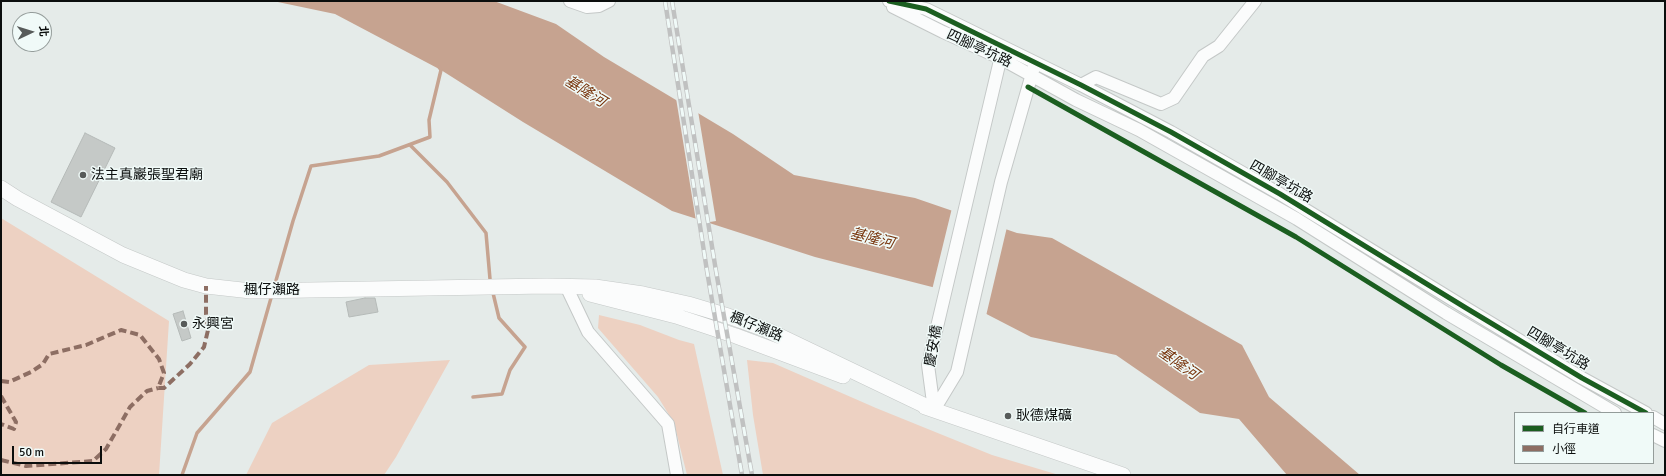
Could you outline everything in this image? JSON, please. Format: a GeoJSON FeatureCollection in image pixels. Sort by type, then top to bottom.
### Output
{"type":"FeatureCollection","features":[{"type":"Feature","properties":{"kind":"main road","name":"楓仔瀨路"},"geometry":{"type":"LineString","coordinates":[[1,188],[18,199],[123,255],[184,280],[206,286],[251,292],[428,287],[566,286],[612,300],[676,316],[736,336],[934,410],[1123,475]]}},
{"type":"Feature","properties":{"kind":"street"},"geometry":{"type":"LineString","coordinates":[[570,1],[587,7],[598,6],[609,1]]}},
{"type":"Feature","properties":{"kind":"street","name":"四腳亭坑路"},"geometry":{"type":"LineString","coordinates":[[881,1],[1000,58],[1076,100],[1139,130],[1297,220],[1446,313],[1613,412]]}},
{"type":"Feature","properties":{"kind":"street","name":"四腳亭坑路"},"geometry":{"type":"LineString","coordinates":[[889,1],[926,9],[1004,46],[1171,132],[1280,194],[1466,308],[1644,412]]}},
{"type":"Feature","properties":{"kind":"street"},"geometry":{"type":"LineString","coordinates":[[1081,85],[1096,77],[1161,104],[1174,98],[1203,56],[1219,46],[1255,1]]}},
{"type":"Feature","properties":{"kind":"street","name":"慶安橋"},"geometry":{"type":"LineString","coordinates":[[934,410],[928,365],[1004,46]]}},
{"type":"Feature","properties":{"kind":"street","name":"慶安橋"},"geometry":{"type":"LineString","coordinates":[[934,410],[957,372],[1001,182],[1035,62]]}},
{"type":"Feature","properties":{"kind":"street"},"geometry":{"type":"LineString","coordinates":[[566,286],[588,332],[668,424],[677,475]]}},
{"type":"Feature","properties":{"kind":"street"},"geometry":{"type":"LineString","coordinates":[[1654,418],[1665,424]]}},
{"type":"Feature","properties":{"kind":"street"},"geometry":{"type":"LineString","coordinates":[[1654,436],[1665,441]]}},
{"type":"Feature","properties":{"kind":"shaded area"},"geometry":{"type":"Polygon","coordinates":[[[1,218],[169,321],[159,475],[1,475],[1,218]]]}},
{"type":"Feature","properties":{"kind":"shaded area"},"geometry":{"type":"Polygon","coordinates":[[[599,315],[640,325],[679,340],[694,344],[723,475],[687,475],[674,423],[658,397],[598,328],[599,315]]]}},
{"type":"Feature","properties":{"kind":"shaded area"},"geometry":{"type":"Polygon","coordinates":[[[450,360],[396,457],[384,475],[246,475],[272,423],[369,365],[450,360]]]}},
{"type":"Feature","properties":{"kind":"shaded area"},"geometry":{"type":"Polygon","coordinates":[[[747,360],[773,363],[876,408],[992,455],[1059,475],[763,475],[753,415],[747,360]]]}},
{"type":"Feature","properties":{"kind":"water","name":"基隆河"},"geometry":{"type":"Polygon","coordinates":[[[273,1],[494,1],[556,24],[604,57],[733,134],[794,175],[915,198],[1017,233],[1052,238],[1242,345],[1269,397],[1360,475],[1287,475],[1239,419],[1200,413],[1116,355],[1031,337],[936,288],[815,257],[672,211],[523,122],[441,70],[335,14],[273,1]]]}},
{"type":"Feature","properties":{"kind":"pier"},"geometry":{"type":"Polygon","coordinates":[[[676,98],[698,111],[716,221],[704,223],[696,221],[676,98]]]}},
{"type":"Feature","properties":{"kind":"pier"},"geometry":{"type":"Polygon","coordinates":[[[952,208],[1007,227],[986,316],[932,290],[952,208]]]}},
{"type":"Feature","properties":{"kind":"building","name":"法主真巖張聖君廟"},"geometry":{"type":"Polygon","coordinates":[[[85,133],[115,148],[81,217],[51,202],[85,133]]]}},
{"type":"Feature","properties":{"kind":"building"},"geometry":{"type":"Polygon","coordinates":[[[365,298],[375,298],[378,312],[349,317],[346,302],[365,298]]]}},
{"type":"Feature","properties":{"kind":"building","name":"永興宮"},"geometry":{"type":"Polygon","coordinates":[[[183,311],[191,338],[182,341],[173,314],[183,311]]]}},
{"type":"Feature","properties":{"kind":"waterway"},"geometry":{"type":"LineString","coordinates":[[275,284],[311,166],[379,156],[430,137],[429,120],[441,70],[439,67]]}},
{"type":"Feature","properties":{"kind":"waterway"},"geometry":{"type":"LineString","coordinates":[[410,145],[447,182],[486,233],[490,279]]}},
{"type":"Feature","properties":{"kind":"waterway"},"geometry":{"type":"LineString","coordinates":[[473,397],[502,394],[510,370],[525,347],[499,318],[493,293]]}},
{"type":"Feature","properties":{"kind":"waterway"},"geometry":{"type":"LineString","coordinates":[[182,475],[197,433],[250,372],[271,298]]}},
{"type":"Feature","properties":{"kind":"railway"},"geometry":{"type":"LineString","coordinates":[[665,1],[707,271],[742,475]]}},
{"type":"Feature","properties":{"kind":"railway"},"geometry":{"type":"LineString","coordinates":[[672,1],[716,271],[752,475]]}},
{"type":"Feature","properties":{"kind":"marked path"},"geometry":{"type":"LineString","coordinates":[[1,381],[9,382],[31,372],[43,364],[49,354],[86,345],[121,330],[140,335],[159,359],[164,373],[158,388],[164,388],[190,364],[204,347],[208,330],[206,314],[206,286]]}},
{"type":"Feature","properties":{"kind":"marked path"},"geometry":{"type":"LineString","coordinates":[[1,460],[26,466],[93,461],[106,449],[130,407],[147,391],[158,388]]}},
{"type":"Feature","properties":{"kind":"marked path"},"geometry":{"type":"LineString","coordinates":[[1,396],[16,422],[14,429],[1,424]]}},
{"type":"Feature","properties":{"kind":"cycle path"},"geometry":{"type":"LineString","coordinates":[[889,1],[926,9],[1081,85],[1171,132],[1280,194],[1582,378],[1644,412]]}},
{"type":"Feature","properties":{"kind":"cycle path"},"geometry":{"type":"LineString","coordinates":[[1028,87],[1296,237],[1501,365],[1583,412]]}},
{"type":"Feature","properties":{"kind":"place","name":"法主真巖張聖君廟"},"geometry":{"type":"Point","coordinates":[83,175]}},
{"type":"Feature","properties":{"kind":"place","name":"永興宮"},"geometry":{"type":"Point","coordinates":[184,324]}},
{"type":"Feature","properties":{"kind":"place","name":"耿德煤礦"},"geometry":{"type":"Point","coordinates":[1008,416]}}]}
